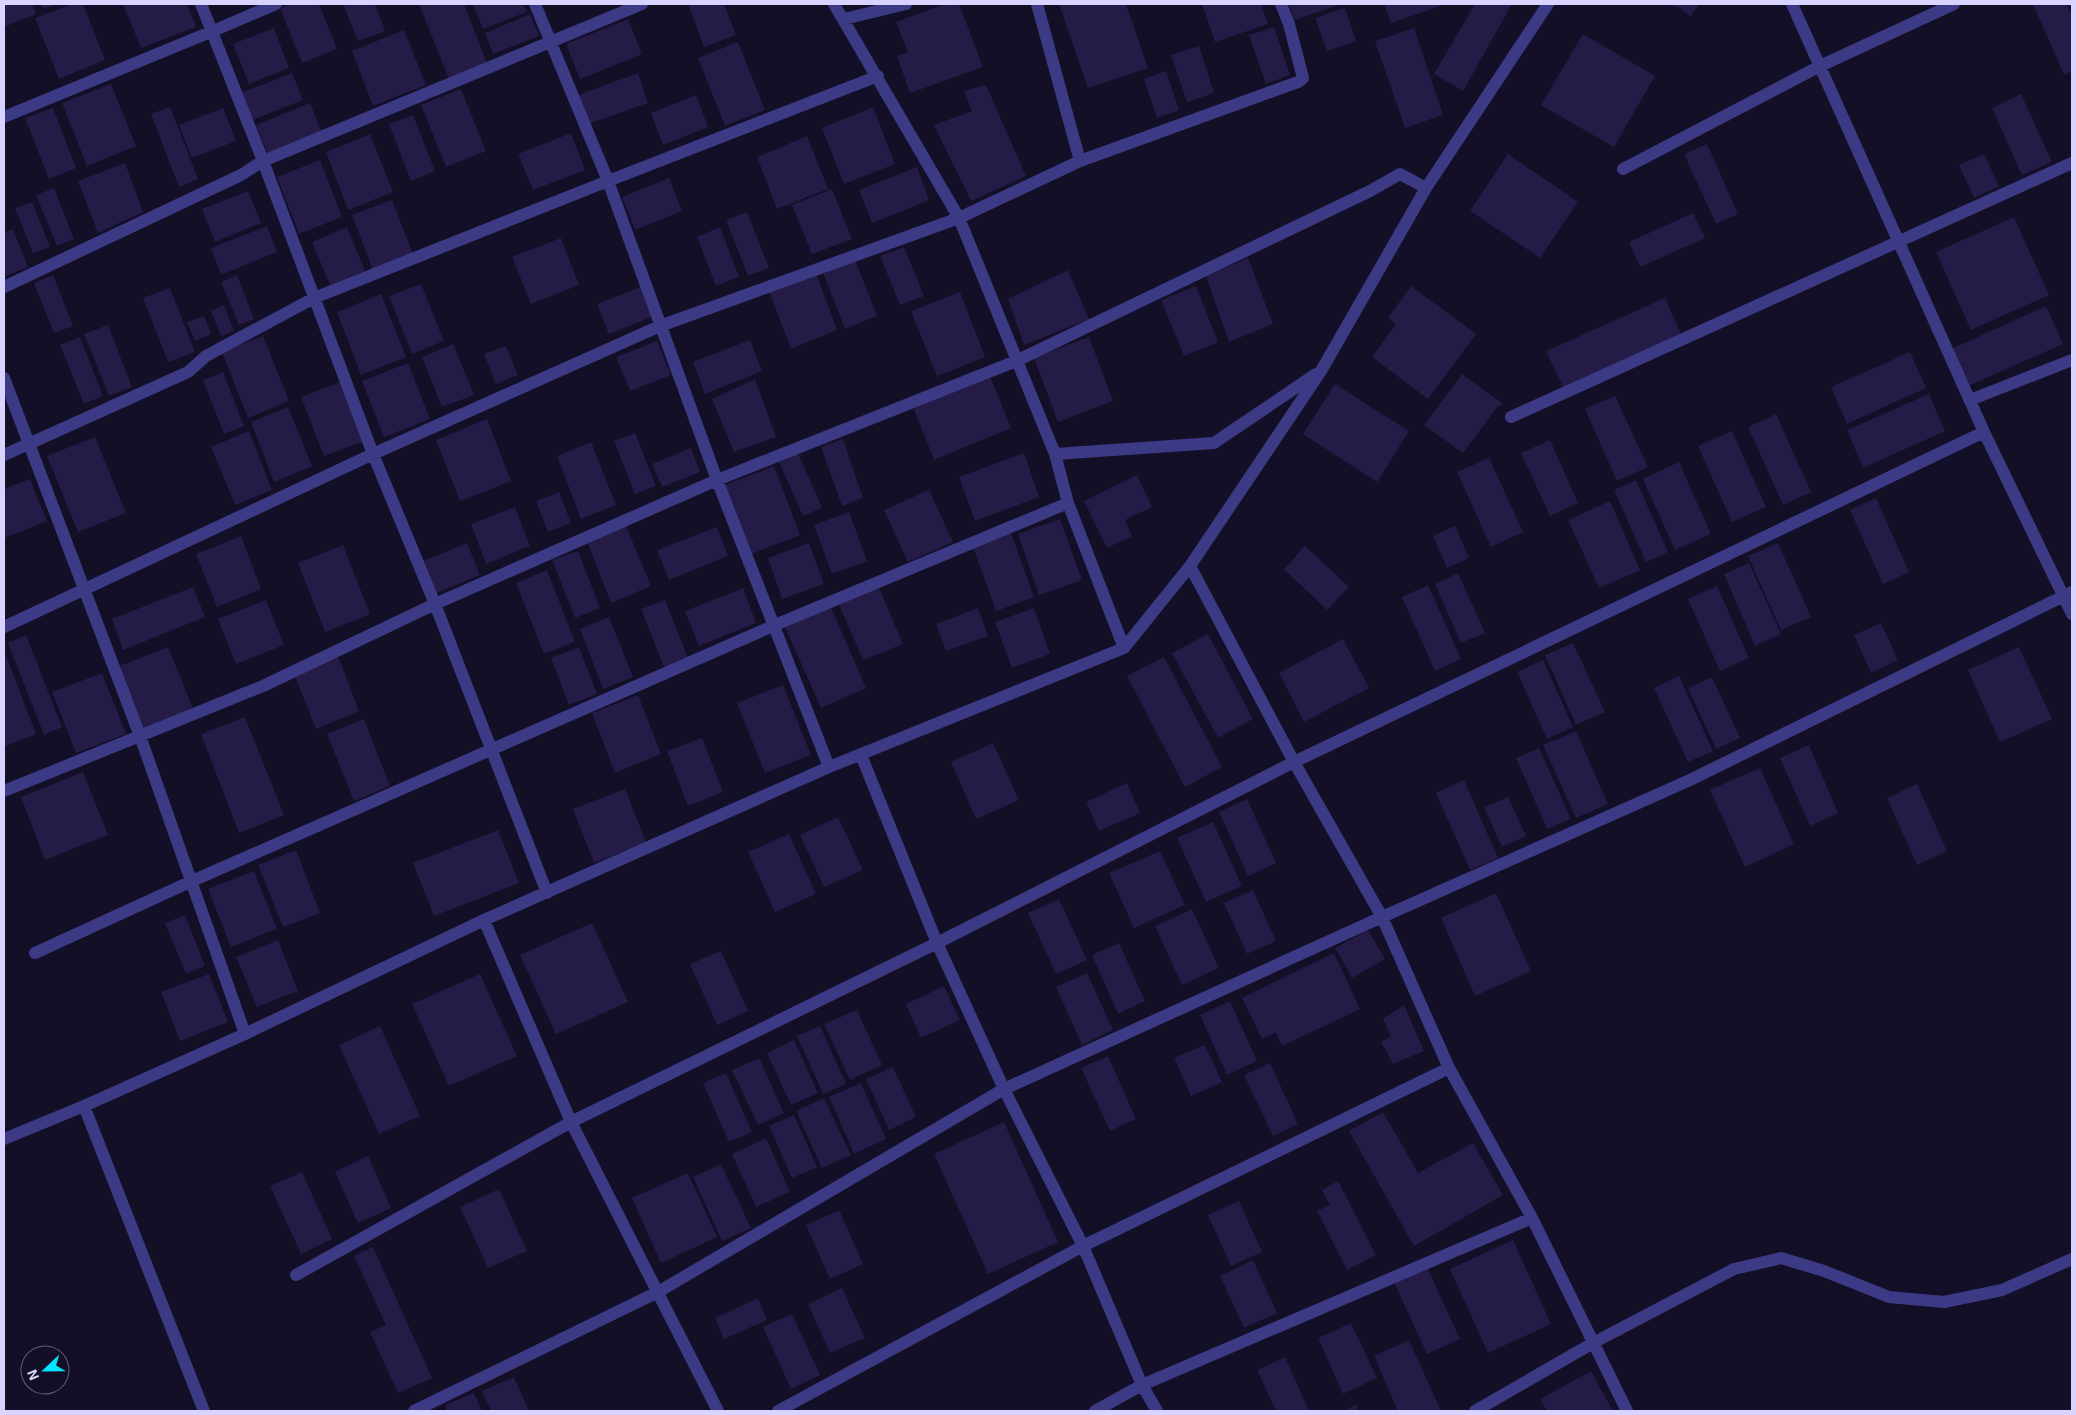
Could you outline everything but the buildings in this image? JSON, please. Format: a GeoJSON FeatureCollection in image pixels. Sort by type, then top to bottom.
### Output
{"type":"FeatureCollection","features":[{"type":"Feature","properties":{"kind":"street"},"geometry":{"type":"LineString","coordinates":[[202,4],[373,454],[435,604],[490,751],[547,893]]}},
{"type":"Feature","properties":{"kind":"street"},"geometry":{"type":"LineString","coordinates":[[4,117],[213,32],[276,4]]}},
{"type":"Feature","properties":{"kind":"street"},"geometry":{"type":"LineString","coordinates":[[535,4],[608,181],[717,480],[829,767]]}},
{"type":"Feature","properties":{"kind":"street"},"geometry":{"type":"LineString","coordinates":[[4,287],[224,183],[263,161],[642,4]]}},
{"type":"Feature","properties":{"kind":"street"},"geometry":{"type":"LineString","coordinates":[[834,4],[878,76],[959,218],[1055,454],[1068,502],[1124,648]]}},
{"type":"Feature","properties":{"kind":"street"},"geometry":{"type":"LineString","coordinates":[[844,19],[906,4]]}},
{"type":"Feature","properties":{"kind":"street"},"geometry":{"type":"LineString","coordinates":[[1037,4],[1080,161]]}},
{"type":"Feature","properties":{"kind":"street"},"geometry":{"type":"LineString","coordinates":[[4,627],[373,454],[660,326],[959,218],[1080,161],[1298,82],[1303,78],[1289,24],[1281,4]]}},
{"type":"Feature","properties":{"kind":"street"},"geometry":{"type":"LineString","coordinates":[[4,1139],[84,1106],[245,1034],[484,920],[829,767],[1124,648],[1190,566],[1321,371],[1426,188],[1548,4]]}},
{"type":"Feature","properties":{"kind":"street"},"geometry":{"type":"LineString","coordinates":[[1792,4],[1984,432],[2068,593],[2072,614]]}},
{"type":"Feature","properties":{"kind":"street"},"geometry":{"type":"LineString","coordinates":[[1623,169],[1820,66],[1954,4]]}},
{"type":"Feature","properties":{"kind":"street"},"geometry":{"type":"LineString","coordinates":[[4,455],[188,372],[206,356],[314,298],[878,76]]}},
{"type":"Feature","properties":{"kind":"street"},"geometry":{"type":"LineString","coordinates":[[1511,417],[2072,163]]}},
{"type":"Feature","properties":{"kind":"street"},"geometry":{"type":"LineString","coordinates":[[4,791],[263,686],[435,604],[717,480],[1016,360],[1370,191],[1400,174],[1426,188]]}},
{"type":"Feature","properties":{"kind":"street"},"geometry":{"type":"LineString","coordinates":[[1970,400],[2072,360]]}},
{"type":"Feature","properties":{"kind":"street"},"geometry":{"type":"LineString","coordinates":[[1055,454],[1214,443],[1321,371]]}},
{"type":"Feature","properties":{"kind":"street"},"geometry":{"type":"LineString","coordinates":[[4,378],[140,736],[245,1034]]}},
{"type":"Feature","properties":{"kind":"street"},"geometry":{"type":"LineString","coordinates":[[296,1275],[571,1122],[937,943],[1294,762],[1984,432]]}},
{"type":"Feature","properties":{"kind":"street"},"geometry":{"type":"LineString","coordinates":[[35,953],[192,881],[775,625],[1068,502]]}},
{"type":"Feature","properties":{"kind":"street"},"geometry":{"type":"LineString","coordinates":[[1190,566],[1294,762],[1382,917],[1449,1068],[1532,1218],[1627,1411]]}},
{"type":"Feature","properties":{"kind":"street"},"geometry":{"type":"LineString","coordinates":[[414,1411],[658,1292],[1004,1089],[1382,917],[1690,780],[2068,593]]}},
{"type":"Feature","properties":{"kind":"street"},"geometry":{"type":"LineString","coordinates":[[861,755],[937,943],[1004,1089],[1083,1246],[1142,1385],[1157,1411]]}},
{"type":"Feature","properties":{"kind":"street"},"geometry":{"type":"LineString","coordinates":[[484,920],[571,1122],[718,1411]]}},
{"type":"Feature","properties":{"kind":"street"},"geometry":{"type":"LineString","coordinates":[[778,1411],[1083,1246],[1449,1068]]}},
{"type":"Feature","properties":{"kind":"street"},"geometry":{"type":"LineString","coordinates":[[84,1106],[204,1411]]}},
{"type":"Feature","properties":{"kind":"street"},"geometry":{"type":"LineString","coordinates":[[1095,1411],[1142,1385],[1532,1218]]}},
{"type":"Feature","properties":{"kind":"street"},"geometry":{"type":"LineString","coordinates":[[1475,1411],[1593,1343],[1734,1269],[1781,1258],[1824,1271],[1889,1297],[1944,1302],[2002,1290],[2072,1259]]}}]}
